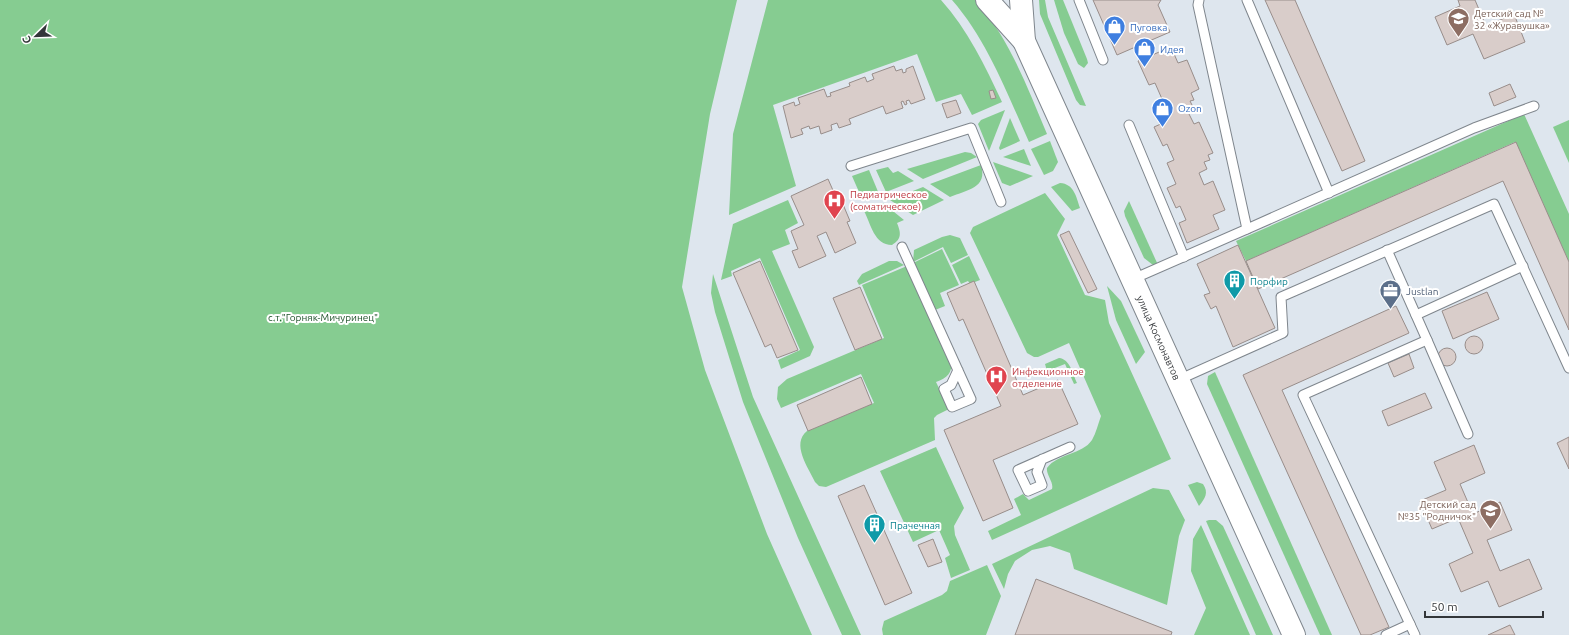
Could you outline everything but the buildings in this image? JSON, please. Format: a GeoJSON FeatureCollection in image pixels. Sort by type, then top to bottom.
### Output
{"type":"FeatureCollection","features":[{"type":"Feature","properties":{"kind":"main road","name":"улица Космонавтов"},"geometry":{"type":"LineString","coordinates":[[987,0],[1024,41],[1294,635]]}},
{"type":"Feature","properties":{"kind":"main road","name":"улица Космонавтов"},"geometry":{"type":"LineString","coordinates":[[1021,0],[1024,41]]}},
{"type":"Feature","properties":{"kind":"lane"},"geometry":{"type":"LineString","coordinates":[[1079,0],[1103,60]]}},
{"type":"Feature","properties":{"kind":"lane"},"geometry":{"type":"LineString","coordinates":[[1199,0],[1198,5],[1247,229]]}},
{"type":"Feature","properties":{"kind":"lane"},"geometry":{"type":"LineString","coordinates":[[1247,0],[1329,193]]}},
{"type":"Feature","properties":{"kind":"lane"},"geometry":{"type":"LineString","coordinates":[[1133,279],[1474,128],[1534,106]]}},
{"type":"Feature","properties":{"kind":"lane"},"geometry":{"type":"LineString","coordinates":[[1129,125],[1184,257]]}},
{"type":"Feature","properties":{"kind":"lane"},"geometry":{"type":"LineString","coordinates":[[851,166],[971,128],[1001,202]]}},
{"type":"Feature","properties":{"kind":"lane"},"geometry":{"type":"LineString","coordinates":[[1178,380],[1283,333],[1281,297],[1494,204],[1569,368]]}},
{"type":"Feature","properties":{"kind":"lane"},"geometry":{"type":"LineString","coordinates":[[902,247],[958,370]]}},
{"type":"Feature","properties":{"kind":"lane"},"geometry":{"type":"LineString","coordinates":[[1387,250],[1468,434]]}},
{"type":"Feature","properties":{"kind":"lane"},"geometry":{"type":"LineString","coordinates":[[1416,315],[1523,266]]}},
{"type":"Feature","properties":{"kind":"lane"},"geometry":{"type":"LineString","coordinates":[[1415,635],[1303,395],[1427,340]]}},
{"type":"Feature","properties":{"kind":"lane"},"geometry":{"type":"LineString","coordinates":[[1042,459],[1070,447]]}},
{"type":"Feature","properties":{"kind":"lane"},"geometry":{"type":"LineString","coordinates":[[1386,635],[1410,624]]}},
{"type":"Feature","properties":{"kind":"green space","name":"с.т.\"Горняк-Мичуринец\""},"geometry":{"type":"Polygon","coordinates":[[[0,0],[737,0],[710,114],[682,287],[705,370],[767,534],[812,635],[0,635],[0,0]]]}},
{"type":"Feature","properties":{"kind":"green space"},"geometry":{"type":"Polygon","coordinates":[[[768,0],[941,0],[968,36],[1002,102],[972,115],[961,94],[936,102],[917,54],[773,105],[796,186],[729,215],[733,134],[768,0]]]}},
{"type":"Feature","properties":{"kind":"green space"},"geometry":{"type":"Polygon","coordinates":[[[952,0],[975,0],[987,15],[1008,47],[1017,64],[1047,134],[1029,142],[986,50],[976,32],[952,0]]]}},
{"type":"Feature","properties":{"kind":"green space"},"geometry":{"type":"Polygon","coordinates":[[[1039,0],[1045,0],[1048,17],[1086,106],[1080,105],[1076,100],[1040,14],[1039,0]]]}},
{"type":"Feature","properties":{"kind":"green space"},"geometry":{"type":"Polygon","coordinates":[[[1054,0],[1063,0],[1087,59],[1088,63],[1084,68],[1078,64],[1064,33],[1054,0]]]}},
{"type":"Feature","properties":{"kind":"green space"},"geometry":{"type":"Polygon","coordinates":[[[1005,110],[989,151],[978,124],[981,120],[1005,110]]]}},
{"type":"Feature","properties":{"kind":"green space"},"geometry":{"type":"Polygon","coordinates":[[[1524,114],[1569,214],[1569,262],[1515,142],[1246,261],[1236,241],[1524,114]]]}},
{"type":"Feature","properties":{"kind":"green space"},"geometry":{"type":"Polygon","coordinates":[[[1010,118],[1020,141],[1000,150],[999,148],[1010,118]]]}},
{"type":"Feature","properties":{"kind":"green space"},"geometry":{"type":"Polygon","coordinates":[[[1569,120],[1569,163],[1553,127],[1569,120]]]}},
{"type":"Feature","properties":{"kind":"green space"},"geometry":{"type":"Polygon","coordinates":[[[1050,141],[1058,162],[1053,171],[1044,175],[1031,149],[1050,141]]]}},
{"type":"Feature","properties":{"kind":"green space"},"geometry":{"type":"Polygon","coordinates":[[[1024,149],[1031,166],[1003,157],[1024,149]]]}},
{"type":"Feature","properties":{"kind":"green space"},"geometry":{"type":"Polygon","coordinates":[[[965,152],[971,153],[977,157],[923,179],[907,169],[965,152]]]}},
{"type":"Feature","properties":{"kind":"green space"},"geometry":{"type":"Polygon","coordinates":[[[993,162],[1033,176],[1010,186],[1002,183],[993,162]]]}},
{"type":"Feature","properties":{"kind":"green space"},"geometry":{"type":"Polygon","coordinates":[[[981,165],[982,179],[969,190],[950,197],[930,184],[981,165]]]}},
{"type":"Feature","properties":{"kind":"green space"},"geometry":{"type":"Polygon","coordinates":[[[888,167],[893,173],[898,171],[914,181],[886,192],[876,170],[888,167]]]}},
{"type":"Feature","properties":{"kind":"green space"},"geometry":{"type":"Polygon","coordinates":[[[869,170],[879,194],[863,201],[852,176],[869,170]]]}},
{"type":"Feature","properties":{"kind":"green space"},"geometry":{"type":"Polygon","coordinates":[[[1060,183],[1065,184],[1074,191],[1080,208],[1072,211],[1051,187],[1060,183]]]}},
{"type":"Feature","properties":{"kind":"green space"},"geometry":{"type":"Polygon","coordinates":[[[923,187],[944,200],[913,215],[890,200],[923,187]]]}},
{"type":"Feature","properties":{"kind":"green space"},"geometry":{"type":"Polygon","coordinates":[[[1045,193],[1065,219],[1057,235],[1085,295],[1105,300],[1109,323],[1171,459],[992,540],[988,531],[1021,515],[1014,499],[1023,494],[1029,500],[1052,489],[1047,468],[1057,459],[1088,445],[1092,440],[1101,416],[1069,343],[1038,357],[1034,357],[1027,353],[970,233],[973,227],[1045,193]]]}},
{"type":"Feature","properties":{"kind":"green space"},"geometry":{"type":"Polygon","coordinates":[[[788,200],[798,223],[785,230],[790,244],[772,251],[814,347],[810,356],[781,369],[778,360],[800,350],[760,258],[731,271],[732,276],[721,280],[733,224],[788,200]]]}},
{"type":"Feature","properties":{"kind":"green space"},"geometry":{"type":"Polygon","coordinates":[[[1129,201],[1158,265],[1153,265],[1144,258],[1125,216],[1124,211],[1129,201]]]}},
{"type":"Feature","properties":{"kind":"green space"},"geometry":{"type":"Polygon","coordinates":[[[883,203],[904,220],[897,223],[900,236],[892,245],[881,242],[877,238],[864,211],[883,203]]]}},
{"type":"Feature","properties":{"kind":"green space"},"geometry":{"type":"Polygon","coordinates":[[[950,235],[960,238],[968,255],[951,263],[943,247],[913,262],[914,250],[942,237],[950,235]]]}},
{"type":"Feature","properties":{"kind":"green space"},"geometry":{"type":"Polygon","coordinates":[[[942,249],[959,285],[940,293],[945,306],[935,310],[913,263],[942,249]]]}},
{"type":"Feature","properties":{"kind":"green space"},"geometry":{"type":"Polygon","coordinates":[[[969,256],[980,280],[970,284],[968,281],[961,284],[952,265],[969,256]]]}},
{"type":"Feature","properties":{"kind":"green space"},"geometry":{"type":"Polygon","coordinates":[[[889,261],[897,261],[904,265],[859,285],[857,281],[862,274],[889,261]]]}},
{"type":"Feature","properties":{"kind":"green space"},"geometry":{"type":"Polygon","coordinates":[[[907,266],[951,361],[950,372],[946,377],[936,382],[949,409],[934,418],[935,440],[826,487],[819,486],[815,482],[802,456],[802,436],[807,431],[874,403],[861,374],[781,408],[777,399],[778,387],[787,379],[884,338],[862,285],[907,266]]]}},
{"type":"Feature","properties":{"kind":"green space"},"geometry":{"type":"Polygon","coordinates":[[[713,274],[753,397],[861,635],[842,635],[798,538],[743,402],[715,312],[711,293],[713,274]]]}},
{"type":"Feature","properties":{"kind":"green space"},"geometry":{"type":"Polygon","coordinates":[[[1107,286],[1121,301],[1145,352],[1136,364],[1116,320],[1107,286]]]}},
{"type":"Feature","properties":{"kind":"green space"},"geometry":{"type":"Polygon","coordinates":[[[1059,358],[1066,361],[1077,383],[1074,384],[1065,364],[1047,371],[1045,364],[1059,358]]]}},
{"type":"Feature","properties":{"kind":"green space"},"geometry":{"type":"Polygon","coordinates":[[[1215,372],[1332,635],[1320,635],[1207,384],[1208,376],[1215,372]]]}},
{"type":"Feature","properties":{"kind":"green space"},"geometry":{"type":"Polygon","coordinates":[[[936,447],[964,508],[954,526],[955,535],[970,570],[951,578],[945,558],[950,555],[939,530],[913,542],[880,471],[936,447]]]}},
{"type":"Feature","properties":{"kind":"green space"},"geometry":{"type":"Polygon","coordinates":[[[1197,482],[1203,484],[1206,490],[1204,498],[1199,506],[1188,485],[1197,482]]]}},
{"type":"Feature","properties":{"kind":"green space"},"geometry":{"type":"Polygon","coordinates":[[[1153,488],[1169,490],[1185,520],[1179,536],[1167,605],[1074,569],[1070,553],[1050,546],[1032,550],[1015,561],[1008,574],[1004,589],[992,564],[1153,488]]]}},
{"type":"Feature","properties":{"kind":"green space"},"geometry":{"type":"Polygon","coordinates":[[[1216,520],[1223,526],[1273,635],[1256,635],[1206,521],[1216,520]]]}},
{"type":"Feature","properties":{"kind":"green space"},"geometry":{"type":"Polygon","coordinates":[[[1201,525],[1250,635],[1194,635],[1206,608],[1191,571],[1193,539],[1201,525]]]}},
{"type":"Feature","properties":{"kind":"green space"},"geometry":{"type":"Polygon","coordinates":[[[987,565],[1001,596],[986,635],[883,635],[882,629],[884,621],[942,595],[947,591],[950,581],[987,565]]]}},
{"type":"Feature","properties":{"kind":"place","name":"Детский сад № 32 «Журавушка»"},"geometry":{"type":"Point","coordinates":[1459,38]}},
{"type":"Feature","properties":{"kind":"place","name":"Пуговка"},"geometry":{"type":"Point","coordinates":[1115,46]}},
{"type":"Feature","properties":{"kind":"place","name":"Идея"},"geometry":{"type":"Point","coordinates":[1144,68]}},
{"type":"Feature","properties":{"kind":"place","name":"Ozon"},"geometry":{"type":"Point","coordinates":[1162,128]}},
{"type":"Feature","properties":{"kind":"place","name":"Педиатрическое (соматическое)"},"geometry":{"type":"Point","coordinates":[834,220]}},
{"type":"Feature","properties":{"kind":"place","name":"Порфир"},"geometry":{"type":"Point","coordinates":[1235,300]}},
{"type":"Feature","properties":{"kind":"place","name":"Justlan"},"geometry":{"type":"Point","coordinates":[1390,310]}},
{"type":"Feature","properties":{"kind":"place","name":"Инфекционное отделение"},"geometry":{"type":"Point","coordinates":[996,396]}},
{"type":"Feature","properties":{"kind":"place","name":"Детский сад №35 \"Родничок\""},"geometry":{"type":"Point","coordinates":[1491,530]}},
{"type":"Feature","properties":{"kind":"place","name":"Прачечная"},"geometry":{"type":"Point","coordinates":[875,544]}}]}
